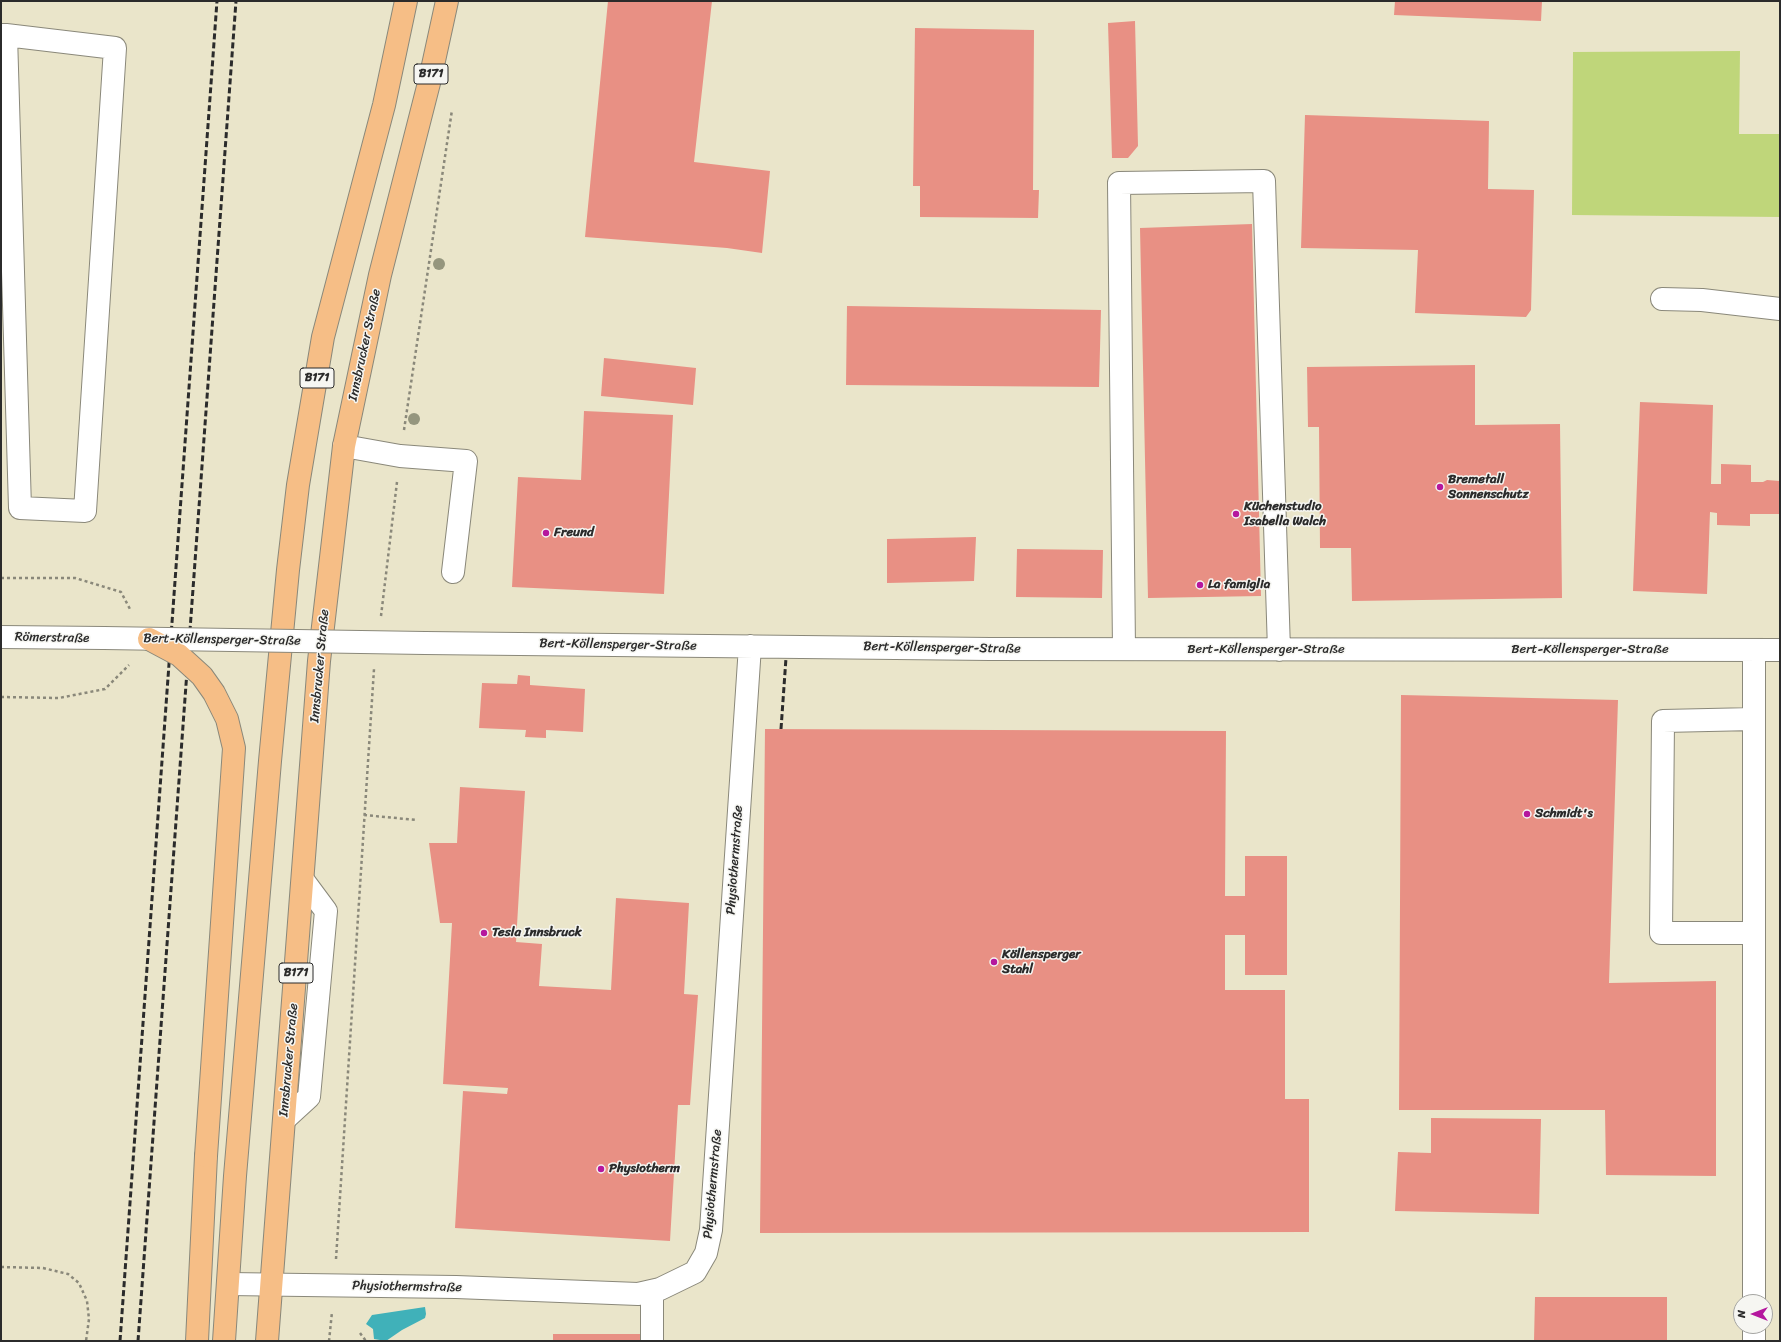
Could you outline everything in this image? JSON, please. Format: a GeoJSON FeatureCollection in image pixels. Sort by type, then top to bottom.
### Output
{"type":"FeatureCollection","features":[{"type":"Feature","properties":{"kind":"main road","name":"B171"},"geometry":{"type":"LineString","coordinates":[[224,1341],[269,769],[288,570],[298,485],[324,337],[384,105],[406,1]]}},
{"type":"Feature","properties":{"kind":"main road","name":"Innsbrucker Straße"},"geometry":{"type":"LineString","coordinates":[[267,1341],[319,661],[344,446],[380,275],[430,79],[447,1]]}},
{"type":"Feature","properties":{"kind":"main road"},"geometry":{"type":"LineString","coordinates":[[149,639],[179,655],[202,676],[214,693],[227,718],[234,748],[206,1156],[197,1341]]}},
{"type":"Feature","properties":{"kind":"street"},"geometry":{"type":"LineString","coordinates":[[4,35],[114,48],[85,511],[20,508],[4,35]]}},
{"type":"Feature","properties":{"kind":"street"},"geometry":{"type":"LineString","coordinates":[[1124,649],[1119,183],[1264,181],[1279,650]]}},
{"type":"Feature","properties":{"kind":"street"},"geometry":{"type":"LineString","coordinates":[[1662,299],[1702,300],[1780,309]]}},
{"type":"Feature","properties":{"kind":"street"},"geometry":{"type":"LineString","coordinates":[[344,446],[400,456],[466,461],[453,572]]}},
{"type":"Feature","properties":{"kind":"street","name":"Römerstraße"},"geometry":{"type":"LineString","coordinates":[[1,637],[104,638]]}},
{"type":"Feature","properties":{"kind":"street","name":"Bert-Köllensperger-Straße"},"geometry":{"type":"LineString","coordinates":[[104,638],[425,643],[1124,649],[1780,650]]}},
{"type":"Feature","properties":{"kind":"street","name":"Physiothermstraße"},"geometry":{"type":"LineString","coordinates":[[228,1284],[449,1287],[638,1294],[660,1289],[695,1272],[706,1253],[711,1230],[750,646]]}},
{"type":"Feature","properties":{"kind":"street"},"geometry":{"type":"LineString","coordinates":[[1754,650],[1754,1294]]}},
{"type":"Feature","properties":{"kind":"street"},"geometry":{"type":"LineString","coordinates":[[1754,719],[1663,721],[1661,925],[1661,933],[1754,933]]}},
{"type":"Feature","properties":{"kind":"street"},"geometry":{"type":"LineString","coordinates":[[652,1291],[652,1341]]}},
{"type":"Feature","properties":{"kind":"path"},"geometry":{"type":"LineString","coordinates":[[380,620],[400,456],[452,108]]}},
{"type":"Feature","properties":{"kind":"path"},"geometry":{"type":"LineString","coordinates":[[329,1341],[334,1286],[374,667]]}},
{"type":"Feature","properties":{"kind":"path"},"geometry":{"type":"LineString","coordinates":[[364,815],[417,820]]}},
{"type":"Feature","properties":{"kind":"path"},"geometry":{"type":"LineString","coordinates":[[1,1267],[43,1268],[68,1274],[79,1283],[87,1301],[89,1319],[86,1341]]}},
{"type":"Feature","properties":{"kind":"path"},"geometry":{"type":"LineString","coordinates":[[360,1333],[366,1341]]}},
{"type":"Feature","properties":{"kind":"green space"},"geometry":{"type":"Polygon","coordinates":[[[1740,51],[1739,134],[1780,134],[1780,217],[1572,215],[1573,52],[1740,51]]]}},
{"type":"Feature","properties":{"kind":"water"},"geometry":{"type":"Polygon","coordinates":[[[425,1307],[425,1318],[402,1330],[386,1341],[374,1339],[373,1329],[366,1324],[372,1315],[425,1307]]]}},
{"type":"Feature","properties":{"kind":"building"},"geometry":{"type":"Polygon","coordinates":[[[608,1],[712,1],[694,162],[770,171],[762,253],[727,248],[585,237],[608,1]]]}},
{"type":"Feature","properties":{"kind":"building"},"geometry":{"type":"Polygon","coordinates":[[[1395,1],[1542,1],[1541,21],[1394,15],[1395,1]]]}},
{"type":"Feature","properties":{"kind":"building"},"geometry":{"type":"Polygon","coordinates":[[[1135,21],[1138,146],[1128,158],[1112,158],[1108,23],[1135,21]]]}},
{"type":"Feature","properties":{"kind":"building"},"geometry":{"type":"Polygon","coordinates":[[[915,28],[1034,30],[1033,190],[1039,190],[1038,218],[920,217],[920,186],[913,186],[915,28]]]}},
{"type":"Feature","properties":{"kind":"building"},"geometry":{"type":"Polygon","coordinates":[[[1305,115],[1489,121],[1488,189],[1534,190],[1531,310],[1526,317],[1415,313],[1418,250],[1301,248],[1305,115]]]}},
{"type":"Feature","properties":{"kind":"building"},"geometry":{"type":"Polygon","coordinates":[[[1252,224],[1261,596],[1148,598],[1140,228],[1252,224]]]}},
{"type":"Feature","properties":{"kind":"building"},"geometry":{"type":"Polygon","coordinates":[[[847,306],[1101,310],[1099,387],[846,385],[847,306]]]}},
{"type":"Feature","properties":{"kind":"building"},"geometry":{"type":"Polygon","coordinates":[[[604,358],[696,368],[693,405],[601,396],[604,358]]]}},
{"type":"Feature","properties":{"kind":"building","name":"Bremetall Sonnenschutz"},"geometry":{"type":"Polygon","coordinates":[[[1475,365],[1475,425],[1560,424],[1562,598],[1352,601],[1351,548],[1320,548],[1319,427],[1308,427],[1307,367],[1475,365]]]}},
{"type":"Feature","properties":{"kind":"building"},"geometry":{"type":"Polygon","coordinates":[[[1640,402],[1713,405],[1711,484],[1721,484],[1721,464],[1751,465],[1751,482],[1763,482],[1767,480],[1780,481],[1780,514],[1750,514],[1750,526],[1717,525],[1717,513],[1710,512],[1707,594],[1633,591],[1640,402]]]}},
{"type":"Feature","properties":{"kind":"building"},"geometry":{"type":"Polygon","coordinates":[[[584,411],[673,415],[664,594],[512,587],[518,477],[581,480],[584,411]]]}},
{"type":"Feature","properties":{"kind":"building"},"geometry":{"type":"Polygon","coordinates":[[[976,537],[974,581],[887,583],[887,539],[976,537]]]}},
{"type":"Feature","properties":{"kind":"building"},"geometry":{"type":"Polygon","coordinates":[[[1017,549],[1103,550],[1102,598],[1016,597],[1017,549]]]}},
{"type":"Feature","properties":{"kind":"building"},"geometry":{"type":"Polygon","coordinates":[[[518,675],[530,676],[530,685],[585,689],[583,732],[546,730],[546,738],[525,737],[526,730],[479,728],[482,683],[517,684],[518,675]]]}},
{"type":"Feature","properties":{"kind":"building"},"geometry":{"type":"Polygon","coordinates":[[[1401,695],[1618,700],[1609,983],[1716,981],[1716,1176],[1606,1175],[1605,1110],[1399,1110],[1401,695]]]}},
{"type":"Feature","properties":{"kind":"building","name":"Köllensperger Stahl"},"geometry":{"type":"Polygon","coordinates":[[[765,729],[1226,731],[1225,896],[1245,896],[1245,856],[1287,856],[1287,975],[1245,975],[1245,935],[1225,935],[1225,990],[1285,990],[1285,1099],[1309,1099],[1309,1232],[760,1233],[765,729]]]}},
{"type":"Feature","properties":{"kind":"building"},"geometry":{"type":"Polygon","coordinates":[[[460,787],[525,791],[516,942],[542,944],[539,986],[611,990],[616,898],[689,903],[684,994],[698,995],[690,1105],[678,1105],[670,1241],[455,1228],[463,1091],[507,1094],[508,1088],[443,1084],[452,923],[440,923],[429,843],[457,843],[460,787]]]}},
{"type":"Feature","properties":{"kind":"building"},"geometry":{"type":"Polygon","coordinates":[[[1431,1118],[1541,1119],[1539,1214],[1395,1211],[1398,1152],[1431,1153],[1431,1118]]]}},
{"type":"Feature","properties":{"kind":"building"},"geometry":{"type":"Polygon","coordinates":[[[1535,1297],[1667,1297],[1667,1341],[1534,1341],[1535,1297]]]}},
{"type":"Feature","properties":{"kind":"building"},"geometry":{"type":"Polygon","coordinates":[[[553,1334],[644,1334],[644,1341],[553,1341],[553,1334]]]}},
{"type":"Feature","properties":{"kind":"railway"},"geometry":{"type":"LineString","coordinates":[[120,1341],[217,1]]}},
{"type":"Feature","properties":{"kind":"railway"},"geometry":{"type":"LineString","coordinates":[[138,1341],[236,1]]}},
{"type":"Feature","properties":{"kind":"railway"},"geometry":{"type":"LineString","coordinates":[[781,729],[786,658]]}},
{"type":"Feature","properties":{"kind":"place","name":"Bremetall Sonnenschutz"},"geometry":{"type":"Point","coordinates":[1440,487]}},
{"type":"Feature","properties":{"kind":"place","name":"Küchenstudio Isabella Walch"},"geometry":{"type":"Point","coordinates":[1236,514]}},
{"type":"Feature","properties":{"kind":"place","name":"Freund"},"geometry":{"type":"Point","coordinates":[546,533]}},
{"type":"Feature","properties":{"kind":"place","name":"La famiglia"},"geometry":{"type":"Point","coordinates":[1200,585]}},
{"type":"Feature","properties":{"kind":"place","name":"Schmidt's"},"geometry":{"type":"Point","coordinates":[1527,814]}},
{"type":"Feature","properties":{"kind":"place","name":"Tesla Innsbruck"},"geometry":{"type":"Point","coordinates":[484,933]}},
{"type":"Feature","properties":{"kind":"place","name":"Köllensperger Stahl"},"geometry":{"type":"Point","coordinates":[994,962]}},
{"type":"Feature","properties":{"kind":"place","name":"Physiotherm"},"geometry":{"type":"Point","coordinates":[601,1169]}}]}
